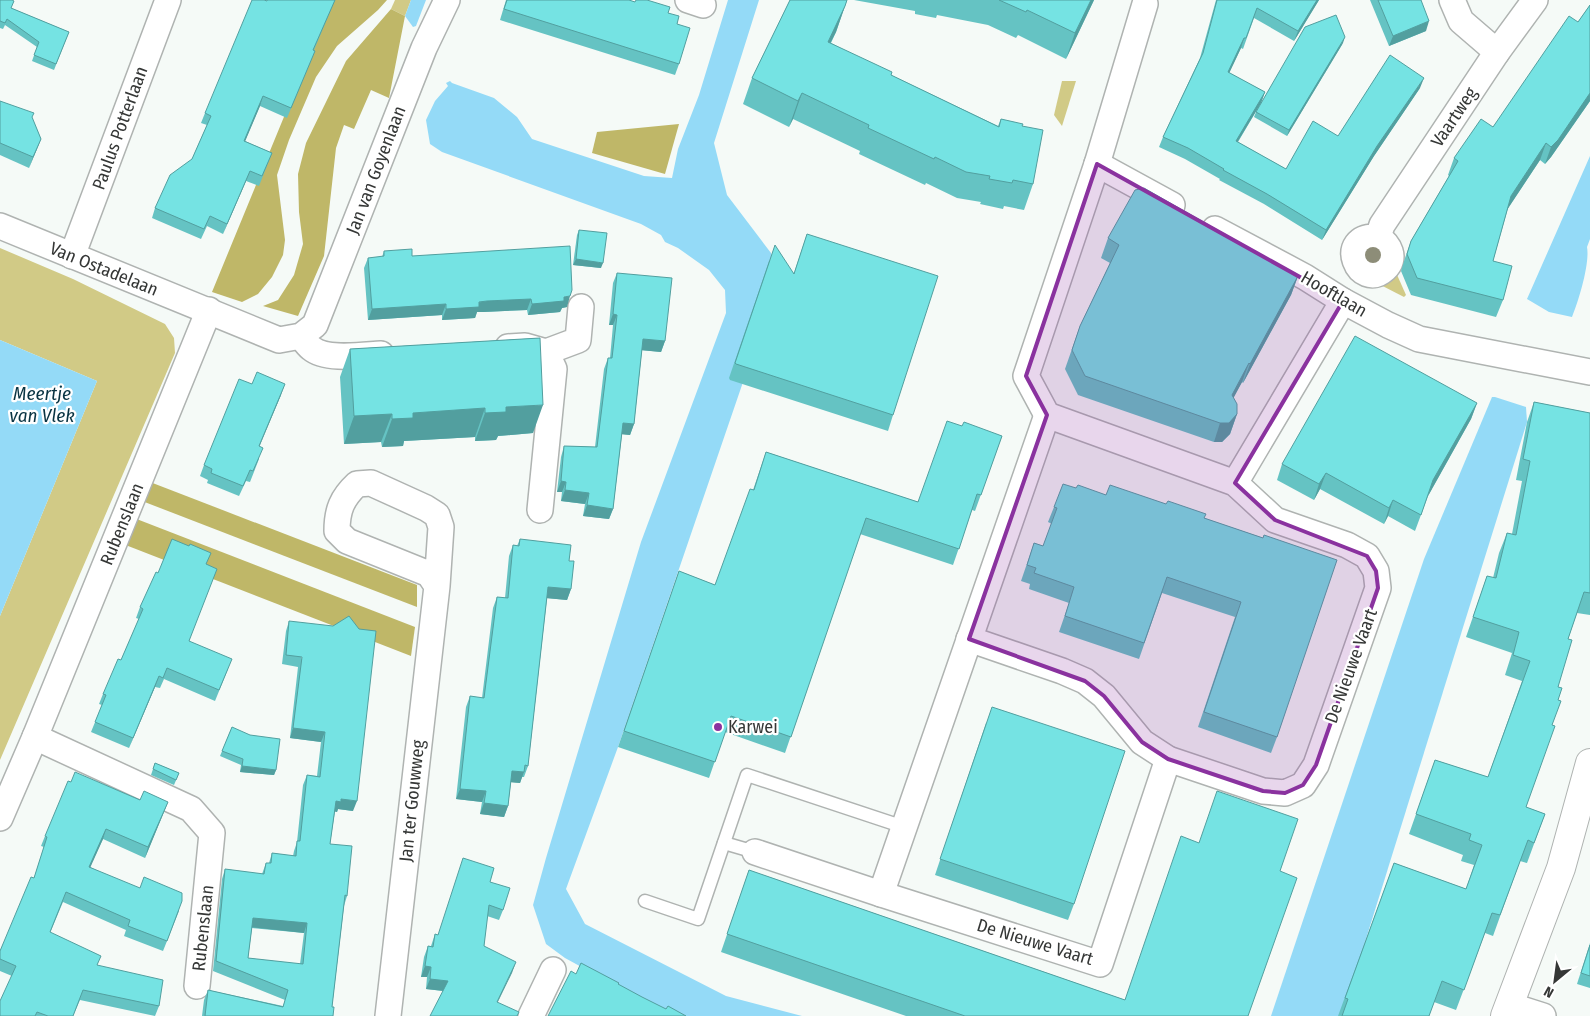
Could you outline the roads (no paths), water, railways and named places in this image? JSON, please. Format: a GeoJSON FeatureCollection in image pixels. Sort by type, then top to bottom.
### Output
{"type":"FeatureCollection","features":[{"type":"Feature","properties":{"kind":"street","name":"Paulus Potterlaan"},"geometry":{"type":"LineString","coordinates":[[72,256],[168,0]]}},
{"type":"Feature","properties":{"kind":"street","name":"Jan van Goyenlaan"},"geometry":{"type":"LineString","coordinates":[[301,336],[315,325],[424,48],[447,0]]}},
{"type":"Feature","properties":{"kind":"street"},"geometry":{"type":"LineString","coordinates":[[1452,0],[1461,21],[1497,52]]}},
{"type":"Feature","properties":{"kind":"street","name":"Vaartweg"},"geometry":{"type":"LineString","coordinates":[[1378,237],[1382,225],[1497,52],[1535,0]]}},
{"type":"Feature","properties":{"kind":"street"},"geometry":{"type":"LineString","coordinates":[[1146,4],[1097,164],[1026,376],[1047,415],[1235,483],[1343,301]]}},
{"type":"Feature","properties":{"kind":"street","name":"Hooftlaan"},"geometry":{"type":"LineString","coordinates":[[1097,164],[1306,277],[1343,301],[1419,339],[1590,372]]}},
{"type":"Feature","properties":{"kind":"street","name":"Van Ostadelaan"},"geometry":{"type":"LineString","coordinates":[[0,226],[209,310]]}},
{"type":"Feature","properties":{"kind":"street"},"geometry":{"type":"LineString","coordinates":[[486,348],[526,346],[546,352],[578,340],[581,307]]}},
{"type":"Feature","properties":{"kind":"street"},"geometry":{"type":"LineString","coordinates":[[209,310],[279,340],[301,336],[312,349],[326,355],[349,356],[408,352]]}},
{"type":"Feature","properties":{"kind":"street","name":"Rubenslaan"},"geometry":{"type":"LineString","coordinates":[[0,818],[35,737],[209,310]]}},
{"type":"Feature","properties":{"kind":"street"},"geometry":{"type":"LineString","coordinates":[[540,510],[554,369],[546,352]]}},
{"type":"Feature","properties":{"kind":"street"},"geometry":{"type":"LineString","coordinates":[[881,894],[1047,415]]}},
{"type":"Feature","properties":{"kind":"street","name":"Jan ter Gouwweg"},"geometry":{"type":"LineString","coordinates":[[388,1016],[437,586],[441,527],[437,515],[426,508],[371,483],[357,484],[346,494],[337,516],[337,531],[347,541],[429,574],[437,586]]}},
{"type":"Feature","properties":{"kind":"street","name":"De Nieuwe Vaart"},"geometry":{"type":"LineString","coordinates":[[969,639],[1062,671],[1085,681],[1104,696],[1142,742],[1168,759],[1263,790],[1285,793],[1303,785],[1316,765],[1378,588],[1376,571],[1367,556],[1347,545],[1275,520],[1235,483]]}},
{"type":"Feature","properties":{"kind":"street","name":"Rubenslaan"},"geometry":{"type":"LineString","coordinates":[[35,737],[191,808],[212,833],[197,986]]}},
{"type":"Feature","properties":{"kind":"street","name":"De Nieuwe Vaart"},"geometry":{"type":"LineString","coordinates":[[755,852],[1100,964],[1168,759]]}},
{"type":"Feature","properties":{"kind":"street"},"geometry":{"type":"LineString","coordinates":[[1543,1016],[1507,1010],[1561,868],[1590,763]]}},
{"type":"Feature","properties":{"kind":"street"},"geometry":{"type":"LineString","coordinates":[[531,1016],[553,970]]}},
{"type":"Feature","properties":{"kind":"lane"},"geometry":{"type":"LineString","coordinates":[[645,901],[698,919],[747,775],[904,827]]}},
{"type":"Feature","properties":{"kind":"lane"},"geometry":{"type":"LineString","coordinates":[[724,843],[755,852]]}},
{"type":"Feature","properties":{"kind":"water"},"geometry":{"type":"Polygon","coordinates":[[[411,0],[426,0],[416,26],[413,27],[405,16],[411,0]]]}},
{"type":"Feature","properties":{"kind":"water"},"geometry":{"type":"Polygon","coordinates":[[[728,0],[759,0],[714,143],[727,195],[771,253],[778,280],[618,747],[566,889],[585,924],[726,996],[802,1016],[677,1016],[649,1004],[565,958],[546,944],[533,905],[641,542],[726,313],[725,290],[709,270],[678,248],[665,242],[661,235],[641,224],[442,152],[430,144],[426,120],[435,101],[448,86],[446,83],[450,81],[494,98],[517,117],[532,139],[644,176],[672,178],[678,149],[699,95],[728,0]]]}},
{"type":"Feature","properties":{"kind":"water"},"geometry":{"type":"Polygon","coordinates":[[[1590,156],[1590,239],[1587,247],[1588,254],[1583,282],[1572,317],[1549,312],[1527,299],[1590,156]]]}},
{"type":"Feature","properties":{"kind":"water","name":"Meertje van Vlek"},"geometry":{"type":"Polygon","coordinates":[[[0,340],[97,381],[0,616],[0,340]]]}},
{"type":"Feature","properties":{"kind":"water"},"geometry":{"type":"Polygon","coordinates":[[[1492,397],[1526,407],[1527,422],[1342,1016],[1271,1016],[1424,559],[1492,397]]]}},
{"type":"Feature","properties":{"kind":"place","name":"Karwei"},"geometry":{"type":"Point","coordinates":[718,727]}}]}
